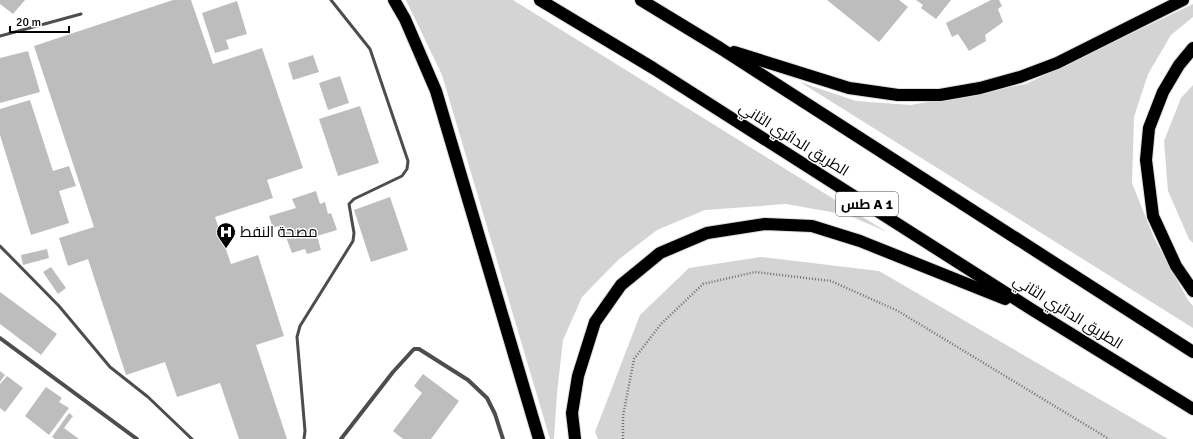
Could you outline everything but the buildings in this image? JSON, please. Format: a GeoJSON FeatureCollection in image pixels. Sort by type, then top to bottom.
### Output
{"type":"FeatureCollection","features":[{"type":"Feature","properties":{"kind":"highway"},"geometry":{"type":"LineString","coordinates":[[394,0],[405,19],[436,91],[539,439]]}},
{"type":"Feature","properties":{"kind":"highway","name":"الطريق الدائري الثاني"},"geometry":{"type":"LineString","coordinates":[[540,0],[653,68],[1031,309],[1193,409]]}},
{"type":"Feature","properties":{"kind":"highway"},"geometry":{"type":"LineString","coordinates":[[641,0],[720,48],[1193,352]]}},
{"type":"Feature","properties":{"kind":"highway"},"geometry":{"type":"LineString","coordinates":[[720,48],[849,88],[898,95],[940,95],[980,88],[1020,77],[1057,63],[1183,0]]}},
{"type":"Feature","properties":{"kind":"highway"},"geometry":{"type":"LineString","coordinates":[[1193,48],[1179,65],[1163,92],[1149,128],[1146,160],[1153,216],[1176,266],[1193,291]]}},
{"type":"Feature","properties":{"kind":"highway"},"geometry":{"type":"LineString","coordinates":[[575,439],[572,413],[578,376],[595,322],[622,285],[660,253],[707,233],[765,224],[812,226],[860,241],[1031,309]]}},
{"type":"Feature","properties":{"kind":"street"},"geometry":{"type":"LineString","coordinates":[[0,338],[137,439]]}},
{"type":"Feature","properties":{"kind":"street"},"geometry":{"type":"LineString","coordinates":[[341,439],[393,372],[414,349],[419,349],[468,380],[487,398],[495,414],[502,439]]}},
{"type":"Feature","properties":{"kind":"lane"},"geometry":{"type":"LineString","coordinates":[[304,439],[305,431],[297,337],[300,326],[353,241],[354,233],[349,204],[354,200],[402,176],[407,169],[408,160],[370,49],[331,0]]}},
{"type":"Feature","properties":{"kind":"lane"},"geometry":{"type":"LineString","coordinates":[[0,36],[81,14]]}},
{"type":"Feature","properties":{"kind":"lane"},"geometry":{"type":"LineString","coordinates":[[0,246],[59,306],[110,367],[148,397],[192,439]]}},
{"type":"Feature","properties":{"kind":"path"},"geometry":{"type":"LineString","coordinates":[[623,439],[623,416],[634,358],[661,324],[703,284],[755,272],[830,281],[898,311],[1109,439]]}},
{"type":"Feature","properties":{"kind":"shaded area"},"geometry":{"type":"Polygon","coordinates":[[[406,0],[513,0],[887,232],[848,215],[786,204],[705,210],[657,230],[618,260],[582,297],[563,340],[554,439],[550,439],[442,75],[406,0]]]}},
{"type":"Feature","properties":{"kind":"shaded area"},"geometry":{"type":"Polygon","coordinates":[[[1193,4],[1193,17],[1171,35],[1148,74],[1134,117],[1132,183],[1154,238],[1188,300],[1193,306],[1193,328],[800,82],[856,101],[911,105],[1026,84],[1193,4]]]}},
{"type":"Feature","properties":{"kind":"shaded area"},"geometry":{"type":"Polygon","coordinates":[[[1193,85],[1193,243],[1189,239],[1168,191],[1164,141],[1181,98],[1193,85]]]}},
{"type":"Feature","properties":{"kind":"shaded area"},"geometry":{"type":"Polygon","coordinates":[[[761,257],[879,271],[1168,439],[598,439],[595,432],[640,315],[689,268],[761,257]]]}},
{"type":"Feature","properties":{"kind":"place","name":"مصحة النفط"},"geometry":{"type":"Point","coordinates":[226,249]}}]}
